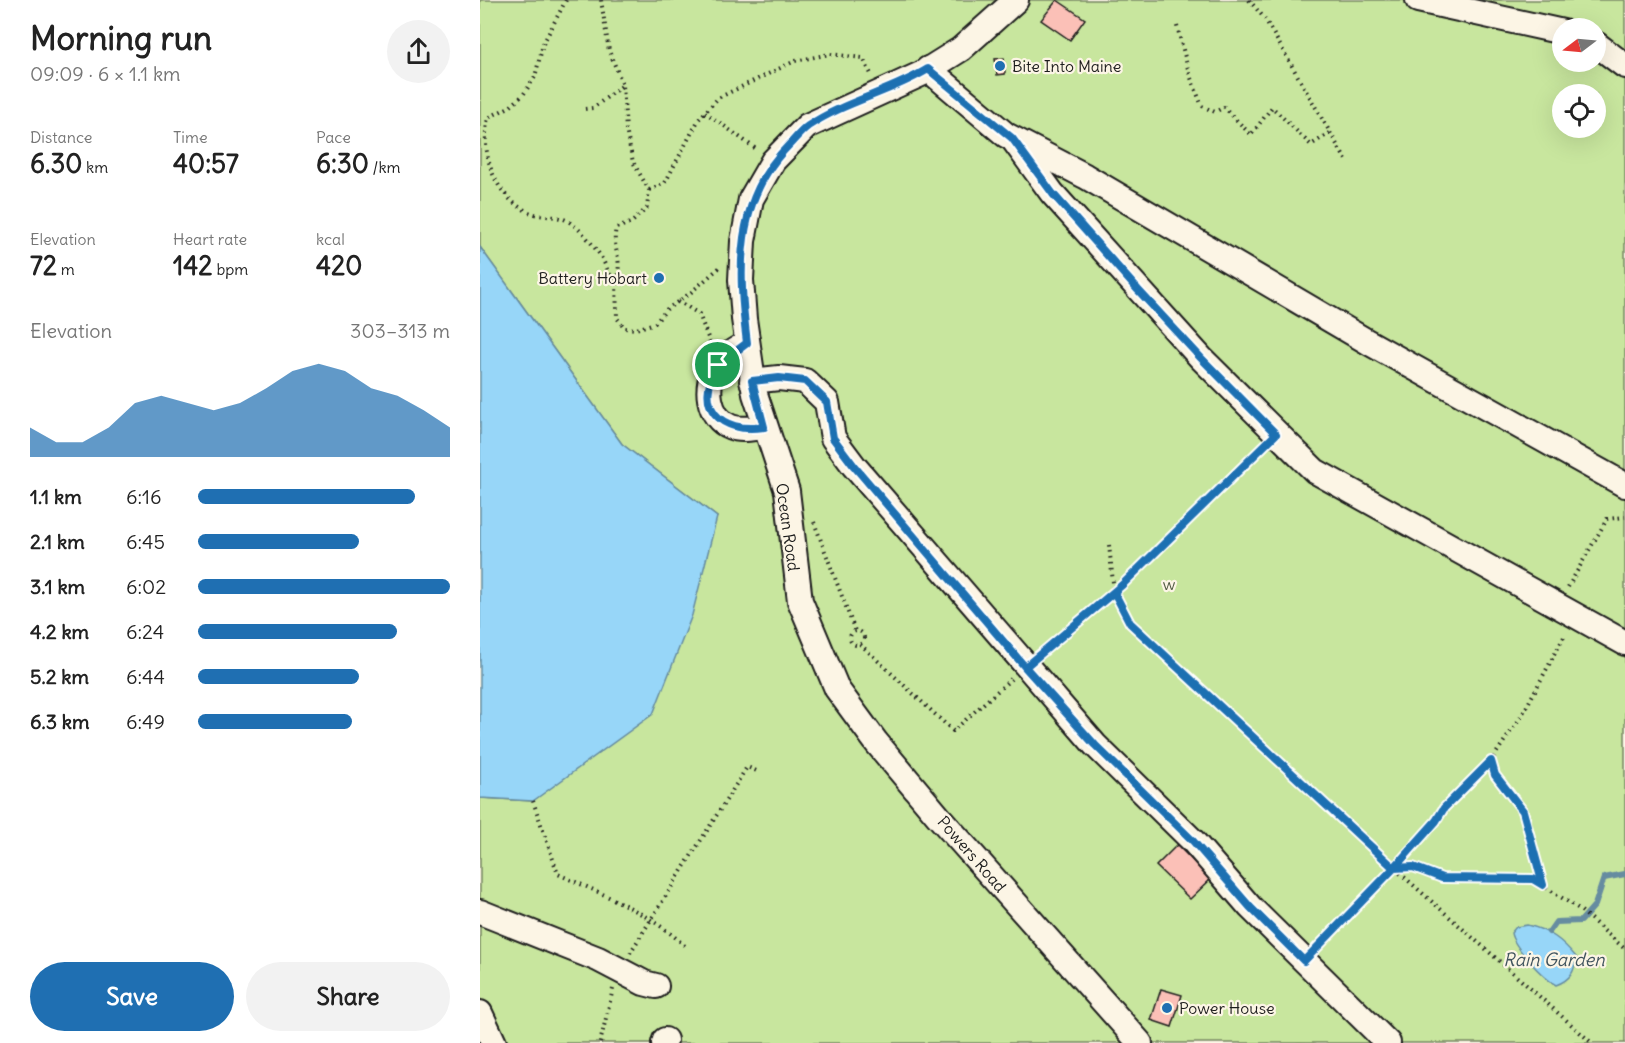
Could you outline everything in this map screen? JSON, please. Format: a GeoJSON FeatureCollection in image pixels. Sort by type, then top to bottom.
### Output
{"type":"FeatureCollection","features":[{"type":"Feature","properties":{"kind":"lane","name":"Ocean Road"},"geometry":{"type":"LineString","coordinates":[[822,654],[800,601],[787,491],[764,427],[752,381],[741,280],[743,241],[751,199],[773,160],[807,126],[928,69],[961,49],[1016,0]]}},
{"type":"Feature","properties":{"kind":"lane"},"geometry":{"type":"LineString","coordinates":[[1418,0],[1444,3],[1552,29]]}},
{"type":"Feature","properties":{"kind":"lane"},"geometry":{"type":"LineString","coordinates":[[1606,50],[1623,61]]}},
{"type":"Feature","properties":{"kind":"lane"},"geometry":{"type":"LineString","coordinates":[[928,69],[1012,138],[1085,176],[1368,342],[1625,485]]}},
{"type":"Feature","properties":{"kind":"lane"},"geometry":{"type":"LineString","coordinates":[[1012,138],[1053,194],[1130,281],[1201,358],[1315,471],[1625,643]]}},
{"type":"Feature","properties":{"kind":"lane"},"geometry":{"type":"LineString","coordinates":[[747,343],[718,365],[711,382],[710,399],[719,420],[730,427],[764,427]]}},
{"type":"Feature","properties":{"kind":"lane"},"geometry":{"type":"LineString","coordinates":[[752,381],[779,378],[805,381],[827,402],[833,438],[854,466],[1025,667],[1095,745],[1193,841],[1250,907],[1388,1043]]}},
{"type":"Feature","properties":{"kind":"lane","name":"Powers Road"},"geometry":{"type":"LineString","coordinates":[[822,654],[837,689],[876,742],[1140,1043]]}},
{"type":"Feature","properties":{"kind":"lane"},"geometry":{"type":"LineString","coordinates":[[480,912],[619,970],[644,983],[656,986]]}},
{"type":"Feature","properties":{"kind":"lane"},"geometry":{"type":"LineString","coordinates":[[480,1013],[494,1043]]}},
{"type":"Feature","properties":{"kind":"path"},"geometry":{"type":"LineString","coordinates":[[566,0],[543,44],[535,77],[523,95],[488,118],[485,130],[487,160],[494,180],[509,199],[527,212],[544,217],[560,216],[573,224],[598,252],[608,274],[616,282]]}},
{"type":"Feature","properties":{"kind":"path"},"geometry":{"type":"LineString","coordinates":[[601,0],[609,51],[623,85],[626,130],[633,162],[649,190],[647,208],[631,223],[616,228],[613,240],[621,266],[616,282],[617,318],[625,328],[636,329],[655,323],[726,262]]}},
{"type":"Feature","properties":{"kind":"path"},"geometry":{"type":"LineString","coordinates":[[1249,0],[1265,19],[1347,162]]}},
{"type":"Feature","properties":{"kind":"path"},"geometry":{"type":"LineString","coordinates":[[1177,27],[1189,73],[1202,106],[1215,112],[1224,107],[1251,135],[1272,106],[1311,146],[1330,133]]}},
{"type":"Feature","properties":{"kind":"path"},"geometry":{"type":"LineString","coordinates":[[649,190],[666,183],[699,119],[718,98],[795,61],[830,54],[863,58],[871,75]]}},
{"type":"Feature","properties":{"kind":"path"},"geometry":{"type":"LineString","coordinates":[[585,110],[593,108],[623,85]]}},
{"type":"Feature","properties":{"kind":"path"},"geometry":{"type":"LineString","coordinates":[[705,112],[759,151]]}},
{"type":"Feature","properties":{"kind":"path"},"geometry":{"type":"LineString","coordinates":[[678,301],[699,314],[718,365]]}},
{"type":"Feature","properties":{"kind":"path"},"geometry":{"type":"LineString","coordinates":[[1025,667],[1114,592],[1276,434]]}},
{"type":"Feature","properties":{"kind":"path"},"geometry":{"type":"LineString","coordinates":[[812,517],[855,631]]}},
{"type":"Feature","properties":{"kind":"path"},"geometry":{"type":"LineString","coordinates":[[1304,961],[1394,868],[1436,821],[1444,808],[1491,761],[1538,685],[1565,610],[1607,519],[1625,517]]}},
{"type":"Feature","properties":{"kind":"path"},"geometry":{"type":"LineString","coordinates":[[1109,545],[1114,592],[1130,623],[1394,868],[1592,1043]]}},
{"type":"Feature","properties":{"kind":"path"},"geometry":{"type":"LineString","coordinates":[[855,631],[860,632],[864,637],[860,644]]}},
{"type":"Feature","properties":{"kind":"path"},"geometry":{"type":"LineString","coordinates":[[855,631],[851,635],[851,641],[860,644],[953,732],[996,693]]}},
{"type":"Feature","properties":{"kind":"path"},"geometry":{"type":"LineString","coordinates":[[1491,761],[1495,775],[1523,811],[1543,885]]}},
{"type":"Feature","properties":{"kind":"path"},"geometry":{"type":"LineString","coordinates":[[600,1043],[619,970],[747,767],[759,772]]}},
{"type":"Feature","properties":{"kind":"path"},"geometry":{"type":"LineString","coordinates":[[533,801],[558,874],[607,896],[651,920],[686,947]]}},
{"type":"Feature","properties":{"kind":"path"},"geometry":{"type":"LineString","coordinates":[[1394,868],[1413,867],[1442,878],[1533,879],[1580,909],[1625,949]]}},
{"type":"Feature","properties":{"kind":"green space","name":"w"},"geometry":{"type":"Polygon","coordinates":[[[480,0],[1625,0],[1625,1043],[480,1043],[480,798],[533,801],[717,517],[622,444],[480,247],[480,0]]]}},
{"type":"Feature","properties":{"kind":"water"},"geometry":{"type":"Polygon","coordinates":[[[480,247],[622,444],[717,517],[692,615],[653,714],[533,801],[480,798],[480,247]]]}},
{"type":"Feature","properties":{"kind":"water","name":"Rain Garden"},"geometry":{"type":"Polygon","coordinates":[[[1527,925],[1554,936],[1576,957],[1573,971],[1565,981],[1556,985],[1550,981],[1517,946],[1511,933],[1516,927],[1527,925]]]}},
{"type":"Feature","properties":{"kind":"building"},"geometry":{"type":"Polygon","coordinates":[[[1057,0],[1085,19],[1070,40],[1041,20],[1057,0]]]}},
{"type":"Feature","properties":{"kind":"building","name":"Bite Into Maine"},"geometry":{"type":"Polygon","coordinates":[[[1004,58],[1005,74],[997,75],[995,59],[1004,58]]]}},
{"type":"Feature","properties":{"kind":"building"},"geometry":{"type":"Polygon","coordinates":[[[1177,845],[1211,879],[1190,899],[1156,866],[1177,845]]]}},
{"type":"Feature","properties":{"kind":"building","name":"Power House"},"geometry":{"type":"Polygon","coordinates":[[[1161,989],[1182,995],[1172,1027],[1151,1020],[1161,989]]]}},
{"type":"Feature","properties":{"kind":"waterway"},"geometry":{"type":"LineString","coordinates":[[1549,932],[1556,922],[1581,921],[1595,905],[1604,878],[1625,874]]}},
{"type":"Feature","properties":{"kind":"place","name":"Bite Into Maine"},"geometry":{"type":"Point","coordinates":[1000,66]}},
{"type":"Feature","properties":{"kind":"place","name":"Battery Hobart"},"geometry":{"type":"Point","coordinates":[659,278]}},
{"type":"Feature","properties":{"kind":"place","name":"Power House"},"geometry":{"type":"Point","coordinates":[1167,1008]}},
{"type":"Feature","properties":{"kind":"route"},"geometry":{"type":"LineString","coordinates":[[718,365],[711,382],[710,399],[719,420],[730,427],[750,429],[764,427],[752,381],[779,378],[805,381],[827,402],[833,438],[854,466],[1025,667],[1114,592],[1130,623],[1394,868],[1413,867],[1442,878],[1533,879],[1543,885],[1523,811],[1495,775],[1491,761],[1444,808],[1436,821],[1394,868],[1304,961],[1250,907],[1193,841],[1095,745],[1025,667],[1122,585],[1276,434],[1138,290],[1053,194],[1012,138],[928,69],[807,126],[773,160],[751,199],[743,241],[741,280],[747,343],[718,365]]}}]}
